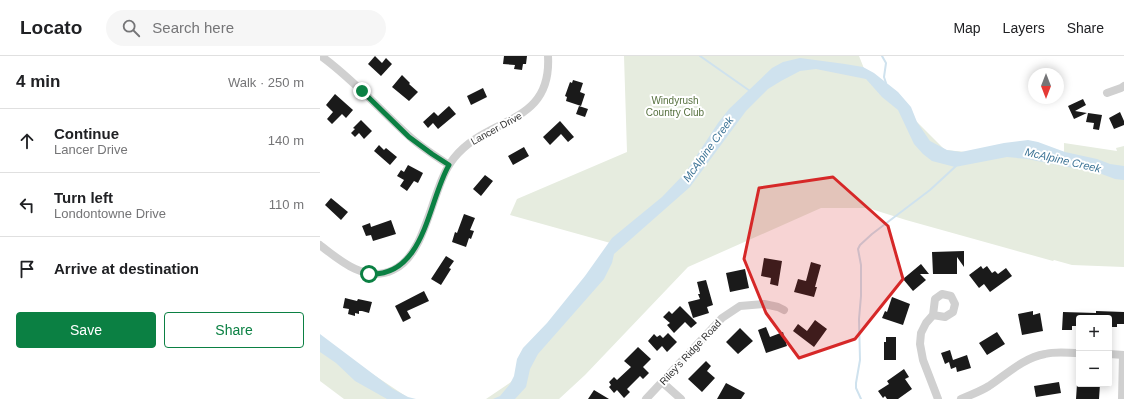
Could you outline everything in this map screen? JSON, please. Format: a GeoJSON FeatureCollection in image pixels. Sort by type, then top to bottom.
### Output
{"type":"FeatureCollection","features":[{"type":"Feature","properties":{"kind":"street"},"geometry":{"type":"LineString","coordinates":[[321,56],[344,74],[409,137],[449,165]]}},
{"type":"Feature","properties":{"kind":"street","name":"Lancer Drive"},"geometry":{"type":"LineString","coordinates":[[320,244],[348,265],[364,273],[384,274],[399,267],[409,258],[418,242],[449,165],[470,142],[530,108],[541,94],[545,85],[548,75],[548,56]]}},
{"type":"Feature","properties":{"kind":"street"},"geometry":{"type":"LineString","coordinates":[[1106,93],[1124,86]]}},
{"type":"Feature","properties":{"kind":"street","name":"Riley's Ridge Road"},"geometry":{"type":"LineString","coordinates":[[646,399],[722,318],[740,306],[764,304],[784,310]]}},
{"type":"Feature","properties":{"kind":"street"},"geometry":{"type":"LineString","coordinates":[[933,315],[926,323],[921,333],[920,344],[921,353],[938,399]]}},
{"type":"Feature","properties":{"kind":"street"},"geometry":{"type":"LineString","coordinates":[[961,399],[973,395],[989,386],[1009,371],[1033,357],[1056,352],[1076,353]]}},
{"type":"Feature","properties":{"kind":"street"},"geometry":{"type":"LineString","coordinates":[[1112,354],[1124,355],[1122,399]]}},
{"type":"Feature","properties":{"kind":"street"},"geometry":{"type":"LineString","coordinates":[[662,382],[681,399]]}},
{"type":"Feature","properties":{"kind":"highlighted area"},"geometry":{"type":"Polygon","coordinates":[[[833,177],[888,226],[903,279],[855,339],[799,358],[766,313],[744,259],[759,188],[833,177]]]}},
{"type":"Feature","properties":{"kind":"green space","name":"Windyrush Country Club"},"geometry":{"type":"Polygon","coordinates":[[[624,56],[859,56],[867,76],[882,87],[945,150],[1064,161],[1064,143],[1117,151],[1116,148],[1124,146],[1124,267],[1072,265],[1053,261],[868,208],[821,208],[688,267],[585,375],[559,399],[486,399],[511,382],[614,244],[510,215],[517,199],[627,152],[624,56]]]}},
{"type":"Feature","properties":{"kind":"green space"},"geometry":{"type":"Polygon","coordinates":[[[320,339],[410,399],[344,399],[320,381],[320,339]]]}},
{"type":"Feature","properties":{"kind":"water","name":"McAlpine Creek"},"geometry":{"type":"Polygon","coordinates":[[[800,58],[863,67],[874,73],[898,92],[911,107],[917,122],[930,141],[947,150],[961,152],[1004,143],[1028,140],[1065,152],[1097,159],[1110,164],[1124,166],[1124,180],[1115,179],[1099,173],[1027,159],[1007,157],[955,167],[932,161],[914,144],[898,110],[882,97],[866,79],[816,69],[800,71],[768,89],[746,111],[690,187],[614,254],[612,263],[604,279],[538,354],[530,369],[526,387],[515,399],[493,399],[500,396],[510,384],[514,376],[517,359],[523,348],[547,323],[585,276],[612,238],[662,197],[686,172],[729,109],[772,68],[783,62],[800,58]]]}},
{"type":"Feature","properties":{"kind":"water"},"geometry":{"type":"Polygon","coordinates":[[[320,334],[393,389],[408,397],[416,399],[387,399],[355,381],[336,363],[320,352],[320,334]]]}},
{"type":"Feature","properties":{"kind":"building"},"geometry":{"type":"Polygon","coordinates":[[[375,56],[382,63],[386,58],[392,64],[381,76],[368,64],[375,56]]]}},
{"type":"Feature","properties":{"kind":"building"},"geometry":{"type":"Polygon","coordinates":[[[504,56],[527,56],[526,64],[523,64],[522,70],[514,69],[515,65],[503,64],[504,56]]]}},
{"type":"Feature","properties":{"kind":"building"},"geometry":{"type":"Polygon","coordinates":[[[402,75],[418,92],[409,101],[392,87],[402,75]]]}},
{"type":"Feature","properties":{"kind":"building"},"geometry":{"type":"Polygon","coordinates":[[[573,80],[583,83],[580,92],[585,94],[581,106],[566,101],[567,97],[565,96],[570,82],[572,83],[573,80]]]}},
{"type":"Feature","properties":{"kind":"building"},"geometry":{"type":"Polygon","coordinates":[[[483,88],[487,97],[471,105],[467,96],[483,88]]]}},
{"type":"Feature","properties":{"kind":"building"},"geometry":{"type":"Polygon","coordinates":[[[335,94],[353,110],[346,118],[342,114],[332,124],[327,119],[333,112],[326,105],[335,94]]]}},
{"type":"Feature","properties":{"kind":"building"},"geometry":{"type":"Polygon","coordinates":[[[1083,99],[1086,105],[1075,111],[1087,113],[1074,119],[1068,106],[1083,99]]]}},
{"type":"Feature","properties":{"kind":"building"},"geometry":{"type":"Polygon","coordinates":[[[449,106],[456,114],[438,129],[433,123],[428,128],[423,122],[434,112],[438,116],[449,106]]]}},
{"type":"Feature","properties":{"kind":"building"},"geometry":{"type":"Polygon","coordinates":[[[579,106],[588,109],[585,117],[576,114],[579,106]]]}},
{"type":"Feature","properties":{"kind":"building"},"geometry":{"type":"Polygon","coordinates":[[[1120,112],[1124,125],[1114,129],[1109,118],[1120,112]]]}},
{"type":"Feature","properties":{"kind":"building"},"geometry":{"type":"Polygon","coordinates":[[[1088,113],[1102,115],[1099,130],[1093,129],[1094,123],[1086,122],[1088,113]]]}},
{"type":"Feature","properties":{"kind":"building"},"geometry":{"type":"Polygon","coordinates":[[[361,120],[372,131],[364,139],[359,133],[355,137],[351,133],[355,129],[353,128],[361,120]]]}},
{"type":"Feature","properties":{"kind":"building"},"geometry":{"type":"Polygon","coordinates":[[[560,121],[574,137],[568,142],[561,134],[550,145],[543,137],[560,121]]]}},
{"type":"Feature","properties":{"kind":"building"},"geometry":{"type":"Polygon","coordinates":[[[379,145],[384,150],[386,148],[397,157],[390,165],[374,151],[379,145]]]}},
{"type":"Feature","properties":{"kind":"building"},"geometry":{"type":"Polygon","coordinates":[[[524,147],[529,156],[513,165],[508,156],[524,147]]]}},
{"type":"Feature","properties":{"kind":"building"},"geometry":{"type":"Polygon","coordinates":[[[408,165],[423,173],[418,183],[414,181],[407,191],[400,186],[404,180],[397,176],[401,170],[404,172],[408,165]]]}},
{"type":"Feature","properties":{"kind":"building"},"geometry":{"type":"Polygon","coordinates":[[[485,175],[493,181],[481,196],[473,189],[485,175]]]}},
{"type":"Feature","properties":{"kind":"building"},"geometry":{"type":"Polygon","coordinates":[[[331,198],[348,212],[341,220],[325,205],[331,198]]]}},
{"type":"Feature","properties":{"kind":"building"},"geometry":{"type":"Polygon","coordinates":[[[464,214],[475,218],[470,230],[474,231],[471,239],[469,238],[466,247],[452,242],[464,214]]]}},
{"type":"Feature","properties":{"kind":"building"},"geometry":{"type":"Polygon","coordinates":[[[391,220],[396,234],[373,241],[371,235],[366,236],[362,226],[370,223],[371,227],[391,220]]]}},
{"type":"Feature","properties":{"kind":"building"},"geometry":{"type":"Polygon","coordinates":[[[964,251],[964,267],[957,257],[957,274],[933,274],[932,252],[964,251]]]}},
{"type":"Feature","properties":{"kind":"building"},"geometry":{"type":"Polygon","coordinates":[[[446,256],[454,261],[441,285],[431,279],[446,256]]]}},
{"type":"Feature","properties":{"kind":"building"},"geometry":{"type":"Polygon","coordinates":[[[764,258],[782,261],[778,286],[770,284],[771,278],[761,276],[764,258]]]}},
{"type":"Feature","properties":{"kind":"building"},"geometry":{"type":"Polygon","coordinates":[[[811,262],[821,265],[814,297],[794,292],[798,279],[806,281],[811,262]]]}},
{"type":"Feature","properties":{"kind":"building"},"geometry":{"type":"Polygon","coordinates":[[[921,264],[929,274],[920,274],[926,280],[913,291],[903,279],[921,264]]]}},
{"type":"Feature","properties":{"kind":"building"},"geometry":{"type":"Polygon","coordinates":[[[981,266],[983,269],[987,266],[992,273],[995,271],[998,274],[1006,268],[1012,276],[990,292],[984,284],[979,288],[969,275],[981,266]]]}},
{"type":"Feature","properties":{"kind":"building"},"geometry":{"type":"Polygon","coordinates":[[[745,269],[749,288],[730,292],[726,273],[745,269]]]}},
{"type":"Feature","properties":{"kind":"building"},"geometry":{"type":"Polygon","coordinates":[[[706,280],[713,305],[707,307],[709,313],[693,318],[688,302],[700,299],[697,282],[706,280]]]}},
{"type":"Feature","properties":{"kind":"building"},"geometry":{"type":"Polygon","coordinates":[[[424,291],[429,301],[407,311],[411,318],[403,322],[395,306],[424,291]]]}},
{"type":"Feature","properties":{"kind":"building"},"geometry":{"type":"Polygon","coordinates":[[[892,297],[910,304],[903,325],[882,318],[885,311],[887,312],[892,297]]]}},
{"type":"Feature","properties":{"kind":"building"},"geometry":{"type":"Polygon","coordinates":[[[345,298],[357,301],[358,299],[372,302],[369,313],[359,311],[359,314],[355,313],[355,316],[348,314],[349,309],[343,308],[345,298]]]}},
{"type":"Feature","properties":{"kind":"building"},"geometry":{"type":"Polygon","coordinates":[[[680,306],[697,323],[691,328],[685,322],[674,333],[667,325],[670,323],[663,317],[669,311],[672,314],[680,306]]]}},
{"type":"Feature","properties":{"kind":"building"},"geometry":{"type":"Polygon","coordinates":[[[1033,311],[1033,315],[1040,313],[1043,331],[1022,335],[1018,314],[1033,311]]]}},
{"type":"Feature","properties":{"kind":"building"},"geometry":{"type":"Polygon","coordinates":[[[1096,311],[1124,312],[1124,324],[1117,324],[1117,327],[1112,327],[1112,315],[1076,315],[1076,326],[1072,326],[1072,330],[1062,330],[1063,312],[1096,313],[1096,311]]]}},
{"type":"Feature","properties":{"kind":"building"},"geometry":{"type":"Polygon","coordinates":[[[815,320],[827,329],[814,347],[793,331],[798,324],[807,331],[815,320]]]}},
{"type":"Feature","properties":{"kind":"building"},"geometry":{"type":"Polygon","coordinates":[[[766,327],[770,337],[783,332],[787,346],[766,353],[758,330],[766,327]]]}},
{"type":"Feature","properties":{"kind":"building"},"geometry":{"type":"Polygon","coordinates":[[[740,328],[753,341],[738,354],[726,342],[740,328]]]}},
{"type":"Feature","properties":{"kind":"building"},"geometry":{"type":"Polygon","coordinates":[[[997,332],[1005,344],[987,355],[979,343],[997,332]]]}},
{"type":"Feature","properties":{"kind":"building"},"geometry":{"type":"Polygon","coordinates":[[[668,333],[677,342],[667,352],[662,346],[657,351],[648,341],[654,334],[657,337],[660,335],[663,338],[668,333]]]}},
{"type":"Feature","properties":{"kind":"building"},"geometry":{"type":"Polygon","coordinates":[[[886,337],[896,337],[896,360],[884,360],[884,342],[886,342],[886,337]]]}},
{"type":"Feature","properties":{"kind":"building"},"geometry":{"type":"Polygon","coordinates":[[[638,347],[651,359],[643,367],[649,373],[643,379],[640,376],[627,389],[630,392],[624,398],[617,390],[614,393],[609,387],[611,385],[609,382],[614,377],[617,380],[631,367],[624,361],[638,347]]]}},
{"type":"Feature","properties":{"kind":"building"},"geometry":{"type":"Polygon","coordinates":[[[950,350],[953,360],[967,355],[971,368],[957,372],[956,367],[951,369],[949,362],[945,364],[941,353],[950,350]]]}},
{"type":"Feature","properties":{"kind":"building"},"geometry":{"type":"Polygon","coordinates":[[[706,361],[711,366],[707,371],[715,378],[702,392],[688,379],[706,361]]]}},
{"type":"Feature","properties":{"kind":"building"},"geometry":{"type":"Polygon","coordinates":[[[904,369],[909,377],[905,379],[912,389],[898,399],[887,399],[885,396],[883,398],[878,391],[889,384],[887,381],[904,369]]]}},
{"type":"Feature","properties":{"kind":"building"},"geometry":{"type":"Polygon","coordinates":[[[1059,382],[1061,393],[1036,397],[1034,386],[1059,382]]]}},
{"type":"Feature","properties":{"kind":"building"},"geometry":{"type":"Polygon","coordinates":[[[726,383],[745,393],[741,399],[717,399],[726,383]]]}},
{"type":"Feature","properties":{"kind":"building"},"geometry":{"type":"Polygon","coordinates":[[[1077,387],[1100,387],[1099,399],[1076,399],[1077,387]]]}},
{"type":"Feature","properties":{"kind":"building"},"geometry":{"type":"Polygon","coordinates":[[[594,390],[609,399],[588,399],[594,390]]]}},
{"type":"Feature","properties":{"kind":"waterway"},"geometry":{"type":"LineString","coordinates":[[700,56],[750,91]]}},
{"type":"Feature","properties":{"kind":"waterway"},"geometry":{"type":"LineString","coordinates":[[882,56],[886,63],[884,77],[886,83]]}},
{"type":"Feature","properties":{"kind":"waterway"},"geometry":{"type":"LineString","coordinates":[[861,399],[856,388],[860,360],[859,319],[861,296],[861,265],[858,249],[860,245],[872,234],[930,190],[956,166]]}},
{"type":"Feature","properties":{"kind":"route"},"geometry":{"type":"LineString","coordinates":[[362,91],[409,137],[449,165],[441,182],[424,229],[409,258],[392,271],[384,274],[369,274]]}}]}
